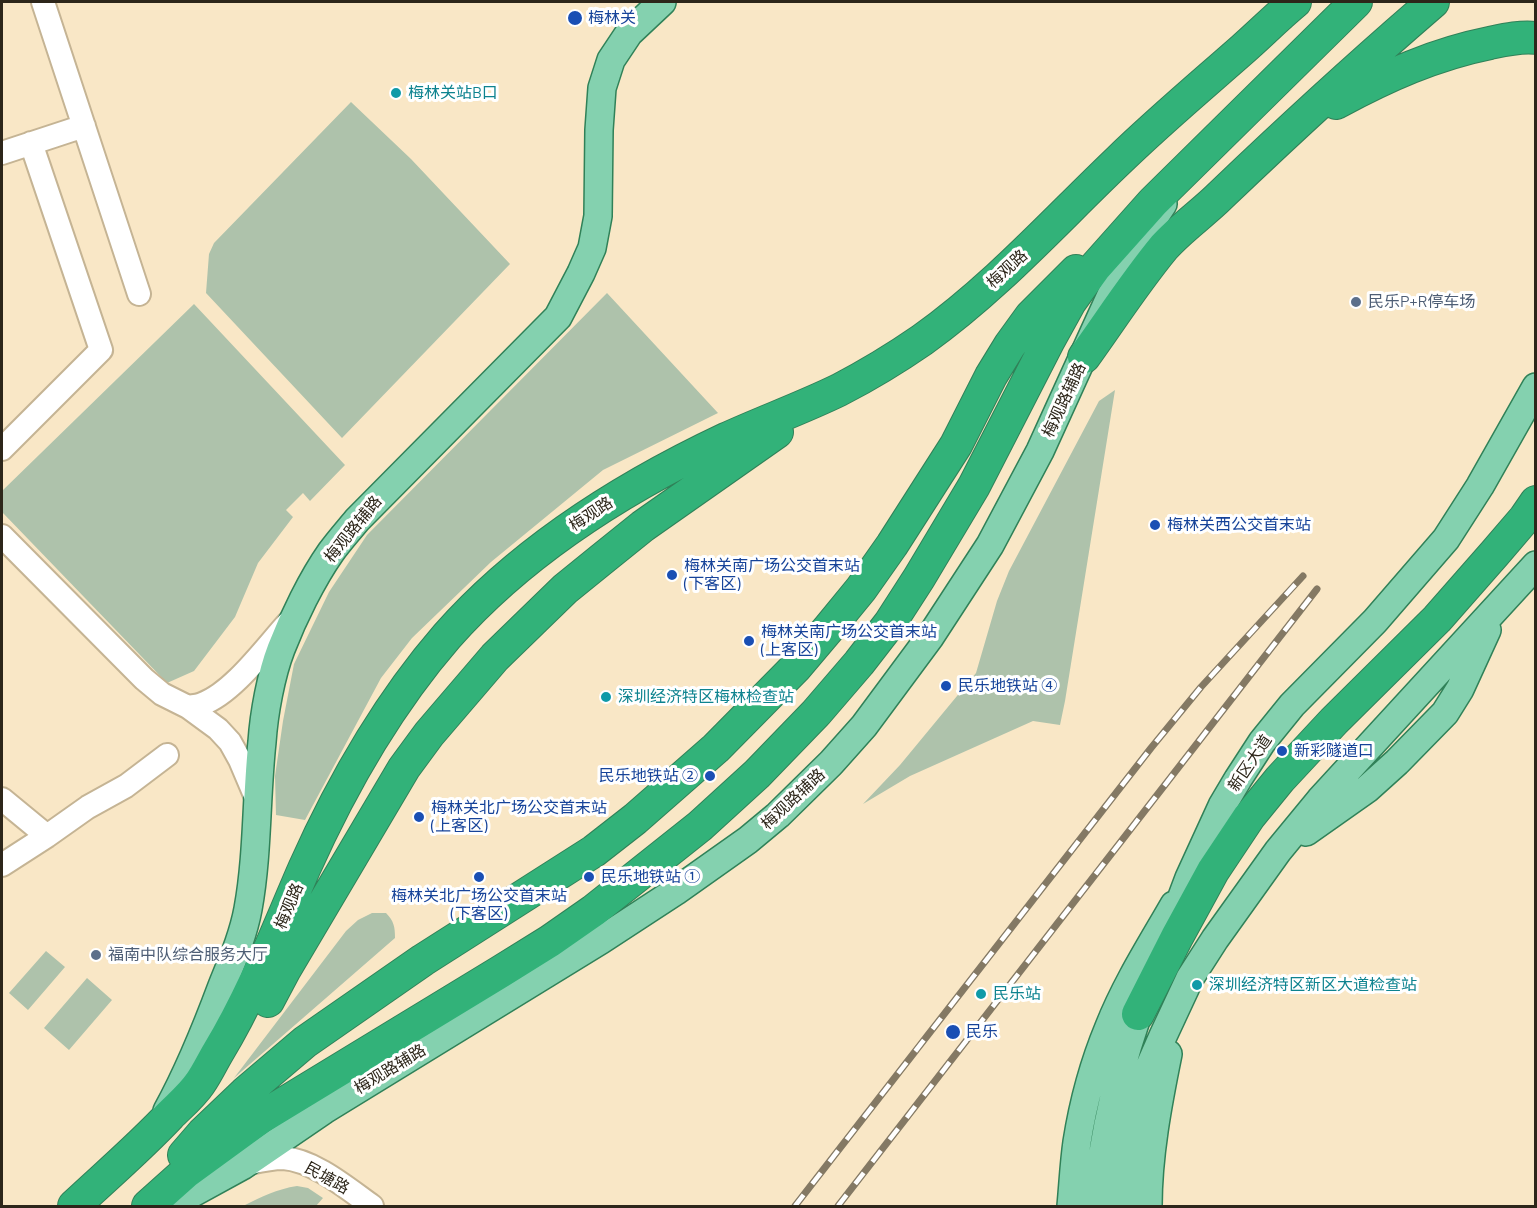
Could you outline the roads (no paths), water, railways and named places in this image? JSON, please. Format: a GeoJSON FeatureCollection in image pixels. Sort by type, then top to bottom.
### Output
{"type":"FeatureCollection","features":[{"type":"Feature","properties":{"kind":"highway","name":"梅观路"},"geometry":{"type":"LineString","coordinates":[[74,1206],[159,1127],[198,1085],[250,994],[304,868],[348,778],[373,736],[396,701],[447,637],[512,572],[552,540],[628,490],[724,440],[840,389],[877,369],[920,341],[982,292],[1021,257],[1117,162],[1295,2]]}},
{"type":"Feature","properties":{"kind":"highway"},"geometry":{"type":"LineString","coordinates":[[140,1206],[203,1133],[245,1093],[305,1042],[423,960],[594,851],[676,784],[731,733],[796,666],[867,580],[956,445],[991,376],[1031,316],[1059,286],[1153,202],[1356,2]]}},
{"type":"Feature","properties":{"kind":"highway"},"geometry":{"type":"LineString","coordinates":[[1084,357],[1166,246],[1325,96],[1433,2]]}},
{"type":"Feature","properties":{"kind":"highway"},"geometry":{"type":"LineString","coordinates":[[1219,198],[1336,103],[1375,81],[1429,59],[1476,45],[1533,38]]}},
{"type":"Feature","properties":{"kind":"highway"},"geometry":{"type":"LineString","coordinates":[[148,1206],[186,1172],[260,1118],[550,941],[593,911],[700,826],[757,774],[816,713],[859,663],[890,622],[974,486],[1048,340],[1070,302],[1096,266],[1153,202]]}},
{"type":"Feature","properties":{"kind":"highway"},"geometry":{"type":"LineString","coordinates":[[198,1085],[263,1010],[404,768],[429,734],[495,657],[565,589],[643,526],[840,389]]}},
{"type":"Feature","properties":{"kind":"highway"},"geometry":{"type":"LineString","coordinates":[[1138,1014],[1213,871],[1249,817],[1334,721],[1437,620],[1525,518],[1536,502]]}},
{"type":"Feature","properties":{"kind":"main road","name":"梅观路辅路"},"geometry":{"type":"LineString","coordinates":[[159,1127],[191,1062],[237,948],[248,911],[254,860],[262,740],[271,685],[281,649],[296,615],[331,552],[357,520],[558,317],[592,248],[598,216],[602,88],[611,60],[629,33],[662,2]]}},
{"type":"Feature","properties":{"kind":"main road","name":"梅观路辅路"},"geometry":{"type":"LineString","coordinates":[[169,1206],[242,1166],[324,1110],[601,940],[676,891],[748,840],[792,802],[831,763],[864,726],[930,638],[990,544],[1040,451],[1111,295],[1153,219],[1186,170]]}},
{"type":"Feature","properties":{"kind":"main road","name":"新区大道"},"geometry":{"type":"LineString","coordinates":[[1096,1206],[1100,1163],[1123,1059],[1189,878],[1222,806],[1262,742],[1292,705],[1375,621],[1446,539],[1480,486],[1536,387]]}},
{"type":"Feature","properties":{"kind":"main road"},"geometry":{"type":"LineString","coordinates":[[1121,1206],[1123,1172],[1130,1132],[1145,1077],[1190,978],[1215,939],[1278,852],[1320,800],[1536,565]]}},
{"type":"Feature","properties":{"kind":"main road"},"geometry":{"type":"LineString","coordinates":[[1071,1206],[1077,1141],[1087,1095],[1109,1027],[1141,962],[1189,878]]}},
{"type":"Feature","properties":{"kind":"main road"},"geometry":{"type":"LineString","coordinates":[[1148,1206],[1154,1131],[1163,1078],[1173,1031],[1190,978]]}},
{"type":"Feature","properties":{"kind":"street"},"geometry":{"type":"LineString","coordinates":[[43,2],[139,294]]}},
{"type":"Feature","properties":{"kind":"street"},"geometry":{"type":"LineString","coordinates":[[2,153],[84,126]]}},
{"type":"Feature","properties":{"kind":"street"},"geometry":{"type":"LineString","coordinates":[[2,449],[101,350],[31,144]]}},
{"type":"Feature","properties":{"kind":"street"},"geometry":{"type":"LineString","coordinates":[[2,536],[144,679],[162,694],[188,707],[218,729],[230,742],[248,777],[257,801]]}},
{"type":"Feature","properties":{"kind":"street"},"geometry":{"type":"LineString","coordinates":[[188,707],[201,705],[227,688],[296,615]]}},
{"type":"Feature","properties":{"kind":"street"},"geometry":{"type":"LineString","coordinates":[[2,865],[87,807],[126,786],[167,755]]}},
{"type":"Feature","properties":{"kind":"street"},"geometry":{"type":"LineString","coordinates":[[2,799],[46,836]]}},
{"type":"Feature","properties":{"kind":"street","name":"民塘路"},"geometry":{"type":"LineString","coordinates":[[242,1166],[264,1159],[285,1158],[307,1164],[329,1176],[372,1206]]}},
{"type":"Feature","properties":{"kind":"railway"},"geometry":{"type":"LineString","coordinates":[[795,1206],[1151,748],[1201,687],[1303,576]]}},
{"type":"Feature","properties":{"kind":"railway"},"geometry":{"type":"LineString","coordinates":[[838,1206],[1317,589]]}},
{"type":"Feature","properties":{"kind":"place","name":"梅林关"},"geometry":{"type":"Point","coordinates":[575,18]}},
{"type":"Feature","properties":{"kind":"place","name":"梅林关站B口"},"geometry":{"type":"Point","coordinates":[396,93]}},
{"type":"Feature","properties":{"kind":"place","name":"民乐P+R停车场"},"geometry":{"type":"Point","coordinates":[1356,302]}},
{"type":"Feature","properties":{"kind":"place","name":"梅林关西公交首末站"},"geometry":{"type":"Point","coordinates":[1155,525]}},
{"type":"Feature","properties":{"kind":"place","name":"梅林关南广场公交首末站 (下客区)"},"geometry":{"type":"Point","coordinates":[672,575]}},
{"type":"Feature","properties":{"kind":"place","name":"梅林关南广场公交首末站 (上客区)"},"geometry":{"type":"Point","coordinates":[749,641]}},
{"type":"Feature","properties":{"kind":"place","name":"民乐地铁站 ④"},"geometry":{"type":"Point","coordinates":[946,686]}},
{"type":"Feature","properties":{"kind":"place","name":"深圳经济特区梅林检查站"},"geometry":{"type":"Point","coordinates":[606,697]}},
{"type":"Feature","properties":{"kind":"place","name":"新彩隧道口"},"geometry":{"type":"Point","coordinates":[1282,751]}},
{"type":"Feature","properties":{"kind":"place","name":"民乐地铁站 ②"},"geometry":{"type":"Point","coordinates":[710,776]}},
{"type":"Feature","properties":{"kind":"place","name":"梅林关北广场公交首末站 (上客区)"},"geometry":{"type":"Point","coordinates":[419,817]}},
{"type":"Feature","properties":{"kind":"place","name":"梅林关北广场公交首末站 (下客区)"},"geometry":{"type":"Point","coordinates":[479,877]}},
{"type":"Feature","properties":{"kind":"place","name":"民乐地铁站 ①"},"geometry":{"type":"Point","coordinates":[589,877]}},
{"type":"Feature","properties":{"kind":"place","name":"福南中队综合服务大厅"},"geometry":{"type":"Point","coordinates":[96,955]}},
{"type":"Feature","properties":{"kind":"place","name":"深圳经济特区新区大道检查站"},"geometry":{"type":"Point","coordinates":[1197,985]}},
{"type":"Feature","properties":{"kind":"place","name":"民乐站"},"geometry":{"type":"Point","coordinates":[981,994]}},
{"type":"Feature","properties":{"kind":"place","name":"民乐"},"geometry":{"type":"Point","coordinates":[953,1032]}}]}
